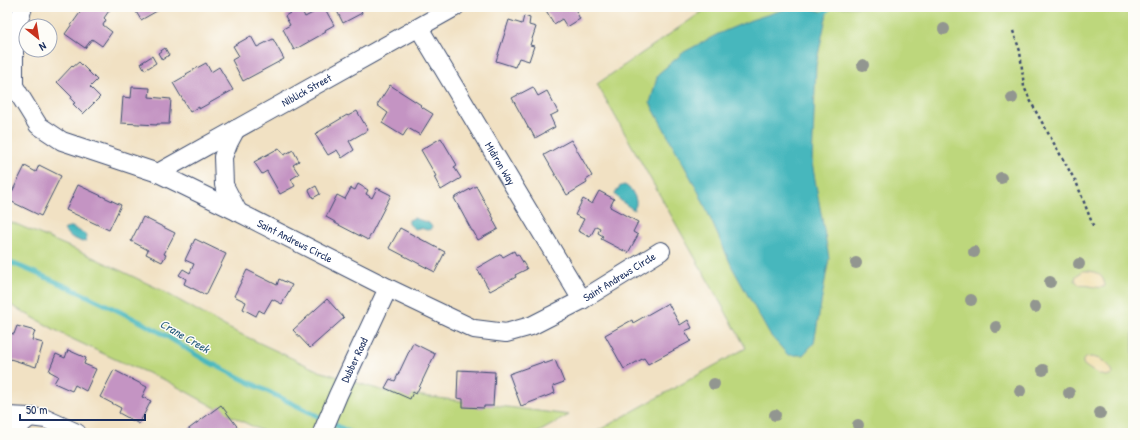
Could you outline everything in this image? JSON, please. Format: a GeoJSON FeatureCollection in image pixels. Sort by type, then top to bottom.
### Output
{"type":"FeatureCollection","features":[{"type":"Feature","properties":{"kind":"street","name":"Saint Andrews Circle"},"geometry":{"type":"LineString","coordinates":[[23,7],[14,36],[14,86],[38,125],[62,142],[158,173],[388,288],[474,329],[506,333],[531,326],[582,300],[661,251]]}},
{"type":"Feature","properties":{"kind":"street","name":"Niblick Street"},"geometry":{"type":"LineString","coordinates":[[158,173],[455,7]]}},
{"type":"Feature","properties":{"kind":"street","name":"Midiron Way"},"geometry":{"type":"LineString","coordinates":[[419,28],[582,300]]}},
{"type":"Feature","properties":{"kind":"street"},"geometry":{"type":"LineString","coordinates":[[236,129],[223,157],[224,185],[238,212]]}},
{"type":"Feature","properties":{"kind":"street","name":"Dubber Road"},"geometry":{"type":"LineString","coordinates":[[322,433],[388,288]]}},
{"type":"Feature","properties":{"kind":"street"},"geometry":{"type":"LineString","coordinates":[[7,416],[46,419],[77,433]]}},
{"type":"Feature","properties":{"kind":"street"},"geometry":{"type":"LineString","coordinates":[[10,433],[30,417]]}},
{"type":"Feature","properties":{"kind":"path"},"geometry":{"type":"LineString","coordinates":[[1013,31],[1020,51],[1024,87],[1035,110],[1077,184],[1094,228]]}},
{"type":"Feature","properties":{"kind":"green space"},"geometry":{"type":"Polygon","coordinates":[[[709,7],[1133,7],[1133,433],[594,433],[746,348],[597,84],[709,7]]]}},
{"type":"Feature","properties":{"kind":"green space"},"geometry":{"type":"Polygon","coordinates":[[[7,222],[16,224],[86,254],[159,289],[230,329],[319,371],[384,391],[569,415],[537,433],[272,433],[260,430],[221,411],[167,381],[119,361],[68,337],[7,303],[7,222]]]}},
{"type":"Feature","properties":{"kind":"sand"},"geometry":{"type":"Polygon","coordinates":[[[1083,271],[1091,271],[1098,274],[1103,278],[1105,286],[1098,287],[1079,285],[1075,280],[1076,276],[1083,271]]]}},
{"type":"Feature","properties":{"kind":"sand"},"geometry":{"type":"Polygon","coordinates":[[[1091,357],[1102,360],[1107,364],[1113,373],[1111,376],[1100,375],[1084,365],[1083,360],[1091,357]]]}},
{"type":"Feature","properties":{"kind":"water"},"geometry":{"type":"Polygon","coordinates":[[[792,7],[805,7],[827,13],[816,65],[812,163],[829,258],[814,343],[803,355],[788,355],[770,335],[732,267],[699,193],[650,103],[658,74],[684,52],[718,34],[751,20],[792,7]]]}},
{"type":"Feature","properties":{"kind":"water"},"geometry":{"type":"Polygon","coordinates":[[[624,185],[629,188],[634,195],[636,204],[634,210],[621,201],[615,194],[619,187],[624,185]]]}},
{"type":"Feature","properties":{"kind":"water"},"geometry":{"type":"Polygon","coordinates":[[[414,218],[429,223],[432,227],[431,229],[414,229],[409,224],[409,220],[414,218]]]}},
{"type":"Feature","properties":{"kind":"water"},"geometry":{"type":"Polygon","coordinates":[[[72,227],[87,235],[86,241],[82,242],[69,236],[64,230],[72,227]]]}},
{"type":"Feature","properties":{"kind":"building"},"geometry":{"type":"Polygon","coordinates":[[[84,7],[111,8],[104,18],[106,20],[103,25],[112,32],[102,46],[92,39],[85,48],[65,34],[84,7]]]}},
{"type":"Feature","properties":{"kind":"building"},"geometry":{"type":"Polygon","coordinates":[[[141,7],[164,7],[141,20],[135,10],[141,7]]]}},
{"type":"Feature","properties":{"kind":"building"},"geometry":{"type":"Polygon","coordinates":[[[300,7],[305,17],[324,7],[334,25],[325,30],[326,32],[294,50],[283,29],[290,25],[285,16],[300,7]]]}},
{"type":"Feature","properties":{"kind":"building"},"geometry":{"type":"Polygon","coordinates":[[[335,7],[366,7],[361,10],[362,13],[343,23],[335,7]]]}},
{"type":"Feature","properties":{"kind":"building"},"geometry":{"type":"Polygon","coordinates":[[[544,7],[583,7],[576,11],[580,19],[567,27],[562,19],[554,24],[544,7]]]}},
{"type":"Feature","properties":{"kind":"building"},"geometry":{"type":"Polygon","coordinates":[[[524,16],[530,18],[529,25],[536,27],[530,45],[534,46],[529,61],[519,58],[515,67],[496,61],[509,20],[522,24],[524,16]]]}},
{"type":"Feature","properties":{"kind":"building"},"geometry":{"type":"Polygon","coordinates":[[[251,36],[257,47],[273,39],[284,59],[243,81],[232,60],[239,56],[233,46],[251,36]]]}},
{"type":"Feature","properties":{"kind":"building"},"geometry":{"type":"Polygon","coordinates":[[[165,48],[169,55],[162,60],[158,53],[165,48]]]}},
{"type":"Feature","properties":{"kind":"building"},"geometry":{"type":"Polygon","coordinates":[[[152,56],[156,63],[145,70],[141,63],[152,56]]]}},
{"type":"Feature","properties":{"kind":"building"},"geometry":{"type":"Polygon","coordinates":[[[79,62],[97,80],[90,87],[100,97],[83,114],[73,104],[75,103],[71,99],[72,97],[57,82],[72,66],[73,67],[79,62]]]}},
{"type":"Feature","properties":{"kind":"building"},"geometry":{"type":"Polygon","coordinates":[[[206,63],[211,72],[219,67],[233,90],[199,109],[199,107],[190,112],[173,83],[206,63]]]}},
{"type":"Feature","properties":{"kind":"building"},"geometry":{"type":"Polygon","coordinates":[[[390,85],[433,114],[420,135],[408,128],[403,136],[382,123],[388,113],[377,105],[390,85]]]}},
{"type":"Feature","properties":{"kind":"building"},"geometry":{"type":"Polygon","coordinates":[[[132,87],[150,88],[149,97],[171,99],[169,124],[157,125],[121,123],[123,97],[131,98],[132,87]]]}},
{"type":"Feature","properties":{"kind":"building"},"geometry":{"type":"Polygon","coordinates":[[[533,87],[538,96],[547,91],[558,112],[550,116],[555,127],[535,138],[512,98],[533,87]]]}},
{"type":"Feature","properties":{"kind":"building"},"geometry":{"type":"Polygon","coordinates":[[[357,111],[368,130],[349,141],[354,150],[342,158],[337,150],[328,155],[315,134],[347,115],[348,116],[357,111]]]}},
{"type":"Feature","properties":{"kind":"building"},"geometry":{"type":"Polygon","coordinates":[[[441,138],[457,165],[454,167],[461,178],[441,190],[434,177],[436,176],[421,150],[441,138]]]}},
{"type":"Feature","properties":{"kind":"building"},"geometry":{"type":"Polygon","coordinates":[[[571,140],[592,176],[586,180],[587,183],[567,195],[544,155],[571,140]]]}},
{"type":"Feature","properties":{"kind":"building"},"geometry":{"type":"Polygon","coordinates":[[[279,148],[284,155],[293,150],[299,161],[293,165],[299,174],[291,179],[295,186],[280,194],[267,171],[262,174],[254,162],[279,148]]]}},
{"type":"Feature","properties":{"kind":"building"},"geometry":{"type":"Polygon","coordinates":[[[39,165],[61,176],[41,216],[8,200],[25,166],[36,172],[39,165]]]}},
{"type":"Feature","properties":{"kind":"building"},"geometry":{"type":"Polygon","coordinates":[[[358,184],[368,190],[366,194],[372,198],[377,188],[391,195],[368,240],[326,217],[337,195],[345,199],[351,188],[355,190],[358,184]]]}},
{"type":"Feature","properties":{"kind":"building"},"geometry":{"type":"Polygon","coordinates":[[[78,185],[121,205],[109,230],[66,210],[78,185]]]}},
{"type":"Feature","properties":{"kind":"building"},"geometry":{"type":"Polygon","coordinates":[[[316,186],[320,194],[313,198],[309,190],[316,186]]]}},
{"type":"Feature","properties":{"kind":"building"},"geometry":{"type":"Polygon","coordinates":[[[476,186],[498,229],[478,240],[454,198],[476,186]]]}},
{"type":"Feature","properties":{"kind":"building"},"geometry":{"type":"Polygon","coordinates":[[[599,191],[614,199],[610,207],[638,222],[633,232],[638,235],[628,253],[601,239],[603,236],[598,233],[600,228],[596,226],[590,237],[578,231],[584,219],[575,215],[583,199],[592,204],[599,191]]]}},
{"type":"Feature","properties":{"kind":"building"},"geometry":{"type":"Polygon","coordinates":[[[143,217],[175,233],[164,254],[166,255],[162,262],[146,254],[148,250],[131,241],[143,217]]]}},
{"type":"Feature","properties":{"kind":"building"},"geometry":{"type":"Polygon","coordinates":[[[400,228],[445,252],[435,272],[389,248],[400,228]]]}},
{"type":"Feature","properties":{"kind":"building"},"geometry":{"type":"Polygon","coordinates":[[[195,239],[226,254],[206,295],[184,284],[186,279],[179,275],[183,269],[190,273],[194,264],[185,260],[195,239]]]}},
{"type":"Feature","properties":{"kind":"building"},"geometry":{"type":"Polygon","coordinates":[[[514,251],[516,255],[518,254],[527,269],[515,275],[516,277],[490,291],[477,268],[501,254],[503,257],[514,251]]]}},
{"type":"Feature","properties":{"kind":"building"},"geometry":{"type":"Polygon","coordinates":[[[247,270],[277,285],[279,279],[292,285],[282,304],[272,299],[264,313],[259,310],[256,316],[243,309],[246,302],[234,296],[247,270]]]}},
{"type":"Feature","properties":{"kind":"building"},"geometry":{"type":"Polygon","coordinates":[[[327,299],[344,318],[310,348],[293,330],[327,299]]]}},
{"type":"Feature","properties":{"kind":"building"},"geometry":{"type":"Polygon","coordinates":[[[668,303],[680,325],[688,320],[692,328],[685,331],[691,341],[648,364],[644,358],[624,369],[605,335],[632,320],[633,323],[668,303]]]}},
{"type":"Feature","properties":{"kind":"building"},"geometry":{"type":"Polygon","coordinates":[[[17,326],[35,331],[32,340],[43,343],[36,367],[7,358],[7,341],[9,333],[14,334],[17,326]]]}},
{"type":"Feature","properties":{"kind":"building"},"geometry":{"type":"Polygon","coordinates":[[[413,343],[435,354],[416,394],[413,392],[410,399],[385,388],[390,379],[395,381],[413,343]]]}},
{"type":"Feature","properties":{"kind":"building"},"geometry":{"type":"Polygon","coordinates":[[[68,350],[86,358],[84,364],[96,369],[86,391],[75,385],[72,391],[54,383],[58,376],[49,371],[56,354],[65,358],[68,350]]]}},
{"type":"Feature","properties":{"kind":"building"},"geometry":{"type":"Polygon","coordinates":[[[555,360],[564,382],[553,386],[555,393],[521,406],[509,374],[543,362],[544,364],[555,360]]]}},
{"type":"Feature","properties":{"kind":"building"},"geometry":{"type":"Polygon","coordinates":[[[114,370],[147,387],[142,397],[151,401],[139,424],[119,413],[121,408],[100,397],[114,370]]]}},
{"type":"Feature","properties":{"kind":"building"},"geometry":{"type":"Polygon","coordinates":[[[458,370],[495,372],[493,406],[484,406],[484,408],[463,407],[463,399],[457,398],[458,370]]]}},
{"type":"Feature","properties":{"kind":"building"},"geometry":{"type":"Polygon","coordinates":[[[221,405],[242,433],[188,433],[186,431],[221,405]]]}},
{"type":"Feature","properties":{"kind":"waterway"},"geometry":{"type":"LineString","coordinates":[[824,13],[830,7]]}},
{"type":"Feature","properties":{"kind":"waterway","name":"Crane Creek"},"geometry":{"type":"LineString","coordinates":[[7,261],[121,312],[158,331],[205,360],[351,433]]}}]}
